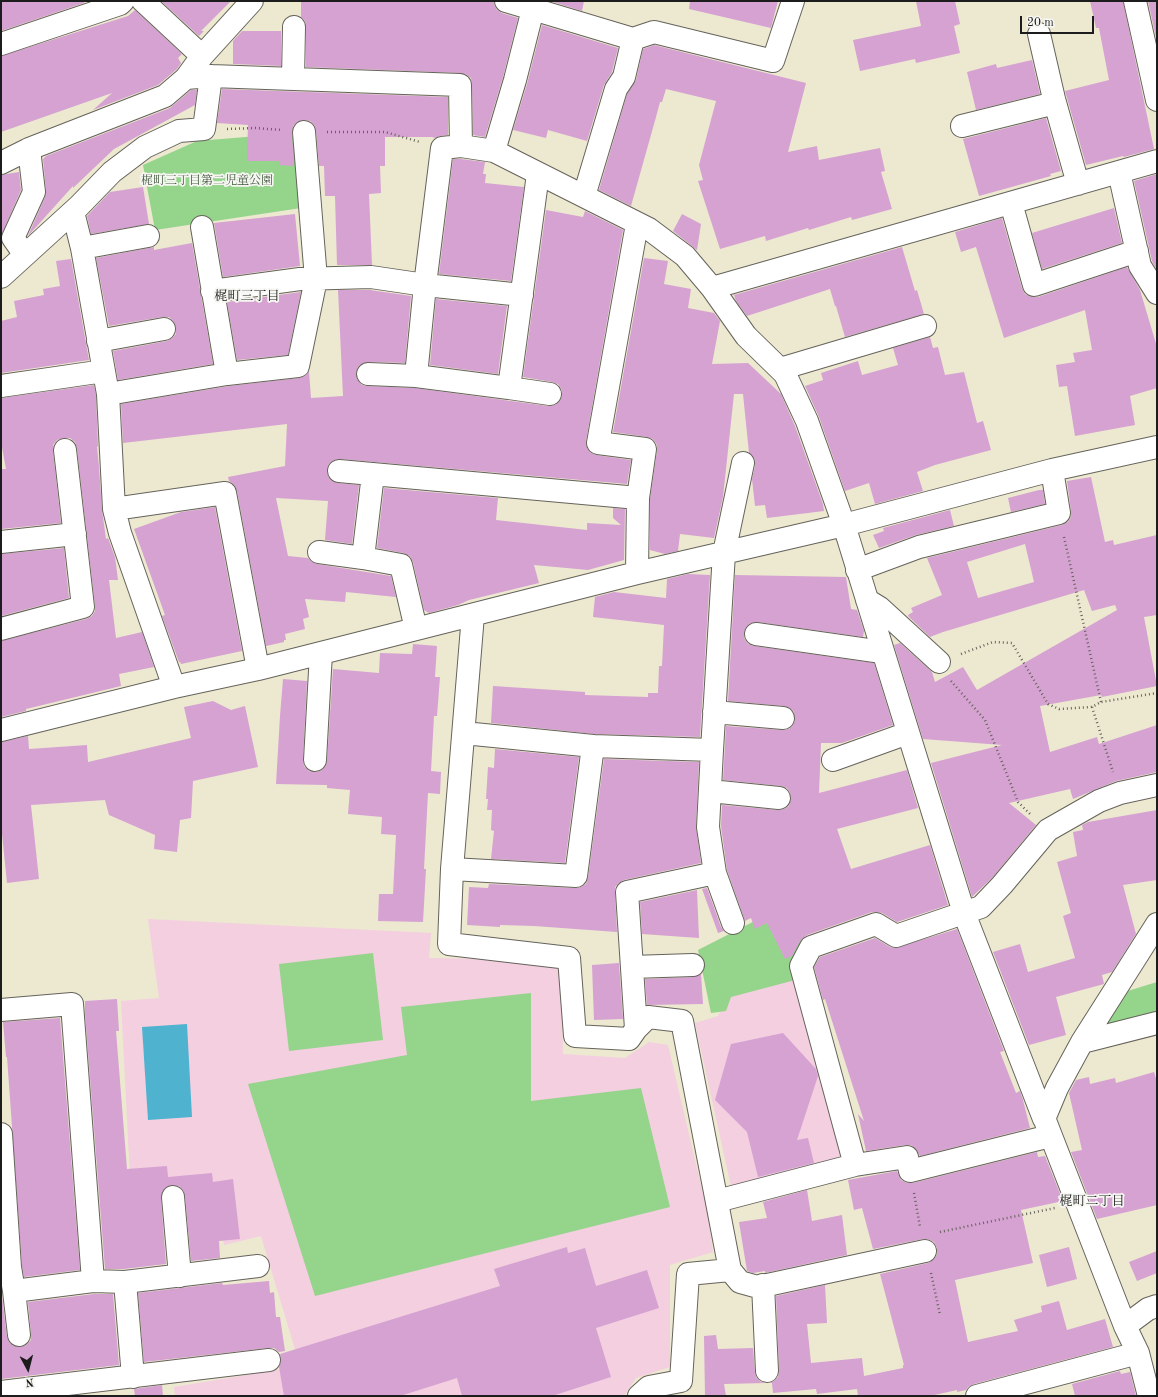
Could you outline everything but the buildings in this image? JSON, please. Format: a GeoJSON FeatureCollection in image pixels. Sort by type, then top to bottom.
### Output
{"type":"FeatureCollection","features":[{"type":"Feature","properties":{"kind":"street"},"geometry":{"type":"LineString","coordinates":[[1,44],[120,4],[123,1]]}},
{"type":"Feature","properties":{"kind":"street"},"geometry":{"type":"LineString","coordinates":[[143,1],[202,56]]}},
{"type":"Feature","properties":{"kind":"street"},"geometry":{"type":"LineString","coordinates":[[1,163],[29,149],[165,96],[186,78],[202,56],[252,1]]}},
{"type":"Feature","properties":{"kind":"street"},"geometry":{"type":"LineString","coordinates":[[506,1],[534,5],[633,39],[654,32],[773,61],[793,1]]}},
{"type":"Feature","properties":{"kind":"street"},"geometry":{"type":"LineString","coordinates":[[1135,1],[1157,100]]}},
{"type":"Feature","properties":{"kind":"street"},"geometry":{"type":"LineString","coordinates":[[494,151],[515,80],[534,5]]}},
{"type":"Feature","properties":{"kind":"street"},"geometry":{"type":"LineString","coordinates":[[293,79],[294,27]]}},
{"type":"Feature","properties":{"kind":"street"},"geometry":{"type":"LineString","coordinates":[[1039,34],[1055,103],[1078,184]]}},
{"type":"Feature","properties":{"kind":"street"},"geometry":{"type":"LineString","coordinates":[[584,196],[616,89],[624,77],[633,39]]}},
{"type":"Feature","properties":{"kind":"street"},"geometry":{"type":"LineString","coordinates":[[186,78],[211,76],[460,85],[461,146]]}},
{"type":"Feature","properties":{"kind":"street"},"geometry":{"type":"LineString","coordinates":[[1,277],[73,212],[112,172],[144,147],[179,131],[204,129],[211,76]]}},
{"type":"Feature","properties":{"kind":"street"},"geometry":{"type":"LineString","coordinates":[[962,126],[1055,103]]}},
{"type":"Feature","properties":{"kind":"street"},"geometry":{"type":"LineString","coordinates":[[108,394],[227,374],[298,366],[316,279],[304,132]]}},
{"type":"Feature","properties":{"kind":"street"},"geometry":{"type":"LineString","coordinates":[[416,376],[424,285],[442,148],[461,146],[494,151],[649,229],[685,256],[712,288],[746,336],[785,374],[807,421],[844,525],[882,652],[964,913],[1076,1203],[1125,1326],[1138,1353],[1149,1396]]}},
{"type":"Feature","properties":{"kind":"street"},"geometry":{"type":"LineString","coordinates":[[25,255],[13,238],[34,192],[29,149]]}},
{"type":"Feature","properties":{"kind":"street"},"geometry":{"type":"LineString","coordinates":[[712,288],[1157,161]]}},
{"type":"Feature","properties":{"kind":"street"},"geometry":{"type":"LineString","coordinates":[[1119,172],[1140,266],[1157,293]]}},
{"type":"Feature","properties":{"kind":"street"},"geometry":{"type":"LineString","coordinates":[[509,388],[538,174]]}},
{"type":"Feature","properties":{"kind":"street"},"geometry":{"type":"LineString","coordinates":[[1011,203],[1034,285],[1137,251]]}},
{"type":"Feature","properties":{"kind":"street"},"geometry":{"type":"LineString","coordinates":[[73,212],[82,248],[108,394],[114,509],[120,533],[174,687]]}},
{"type":"Feature","properties":{"kind":"street"},"geometry":{"type":"LineString","coordinates":[[637,224],[598,443],[645,449],[638,498],[637,573]]}},
{"type":"Feature","properties":{"kind":"street"},"geometry":{"type":"LineString","coordinates":[[202,227],[227,374]]}},
{"type":"Feature","properties":{"kind":"street"},"geometry":{"type":"LineString","coordinates":[[82,248],[148,236]]}},
{"type":"Feature","properties":{"kind":"street"},"geometry":{"type":"LineString","coordinates":[[212,291],[300,279],[372,277],[424,285],[522,295]]}},
{"type":"Feature","properties":{"kind":"street"},"geometry":{"type":"LineString","coordinates":[[780,368],[925,326]]}},
{"type":"Feature","properties":{"kind":"street"},"geometry":{"type":"LineString","coordinates":[[98,341],[164,329]]}},
{"type":"Feature","properties":{"kind":"street"},"geometry":{"type":"LineString","coordinates":[[1,386],[104,371]]}},
{"type":"Feature","properties":{"kind":"street"},"geometry":{"type":"LineString","coordinates":[[368,374],[416,376],[550,394]]}},
{"type":"Feature","properties":{"kind":"street"},"geometry":{"type":"LineString","coordinates":[[1,730],[174,687],[258,669],[416,630],[637,573],[844,525],[1052,470],[1157,447]]}},
{"type":"Feature","properties":{"kind":"street"},"geometry":{"type":"LineString","coordinates":[[1,629],[83,607],[65,450]]}},
{"type":"Feature","properties":{"kind":"street"},"geometry":{"type":"LineString","coordinates":[[733,923],[715,873],[708,827],[724,553],[743,463]]}},
{"type":"Feature","properties":{"kind":"street"},"geometry":{"type":"LineString","coordinates":[[857,570],[919,547],[1059,513],[1052,470]]}},
{"type":"Feature","properties":{"kind":"street"},"geometry":{"type":"LineString","coordinates":[[339,471],[638,498]]}},
{"type":"Feature","properties":{"kind":"street"},"geometry":{"type":"LineString","coordinates":[[363,558],[373,474]]}},
{"type":"Feature","properties":{"kind":"street"},"geometry":{"type":"LineString","coordinates":[[114,509],[225,493],[258,669]]}},
{"type":"Feature","properties":{"kind":"street"},"geometry":{"type":"LineString","coordinates":[[1,542],[75,534]]}},
{"type":"Feature","properties":{"kind":"street"},"geometry":{"type":"LineString","coordinates":[[319,552],[401,565],[416,630]]}},
{"type":"Feature","properties":{"kind":"street"},"geometry":{"type":"LineString","coordinates":[[866,600],[880,608],[940,662]]}},
{"type":"Feature","properties":{"kind":"street"},"geometry":{"type":"LineString","coordinates":[[473,615],[452,869],[449,944],[569,958],[575,1036],[629,1039],[636,1029],[648,1017],[682,1021],[730,1270],[740,1282],[758,1287],[925,1251]]}},
{"type":"Feature","properties":{"kind":"street"},"geometry":{"type":"LineString","coordinates":[[756,634],[882,652]]}},
{"type":"Feature","properties":{"kind":"street"},"geometry":{"type":"LineString","coordinates":[[315,760],[321,653]]}},
{"type":"Feature","properties":{"kind":"street"},"geometry":{"type":"LineString","coordinates":[[714,712],[783,718]]}},
{"type":"Feature","properties":{"kind":"street"},"geometry":{"type":"LineString","coordinates":[[464,733],[593,746],[712,750]]}},
{"type":"Feature","properties":{"kind":"street"},"geometry":{"type":"LineString","coordinates":[[833,760],[908,733]]}},
{"type":"Feature","properties":{"kind":"street"},"geometry":{"type":"LineString","coordinates":[[452,869],[576,876],[593,746]]}},
{"type":"Feature","properties":{"kind":"street"},"geometry":{"type":"LineString","coordinates":[[856,1165],[801,966],[811,947],[876,924],[896,936],[980,907],[1002,885],[1048,830],[1099,801],[1120,793],[1157,785]]}},
{"type":"Feature","properties":{"kind":"street"},"geometry":{"type":"LineString","coordinates":[[710,791],[779,798]]}},
{"type":"Feature","properties":{"kind":"street"},"geometry":{"type":"LineString","coordinates":[[636,1029],[627,892],[715,873]]}},
{"type":"Feature","properties":{"kind":"street"},"geometry":{"type":"LineString","coordinates":[[1047,1128],[1057,1088],[1082,1042],[1157,924]]}},
{"type":"Feature","properties":{"kind":"street"},"geometry":{"type":"LineString","coordinates":[[632,967],[693,965]]}},
{"type":"Feature","properties":{"kind":"street"},"geometry":{"type":"LineString","coordinates":[[1,1010],[72,1004],[94,1281]]}},
{"type":"Feature","properties":{"kind":"street"},"geometry":{"type":"LineString","coordinates":[[1082,1042],[1157,1023]]}},
{"type":"Feature","properties":{"kind":"street"},"geometry":{"type":"LineString","coordinates":[[717,1201],[856,1165],[906,1157],[910,1171],[1047,1128]]}},
{"type":"Feature","properties":{"kind":"street"},"geometry":{"type":"LineString","coordinates":[[1,1134],[6,1268],[14,1291],[19,1335]]}},
{"type":"Feature","properties":{"kind":"street"},"geometry":{"type":"LineString","coordinates":[[173,1197],[180,1276]]}},
{"type":"Feature","properties":{"kind":"street"},"geometry":{"type":"LineString","coordinates":[[14,1291],[94,1281],[125,1282],[258,1266]]}},
{"type":"Feature","properties":{"kind":"street"},"geometry":{"type":"LineString","coordinates":[[639,1396],[649,1387],[681,1381],[688,1274],[730,1270]]}},
{"type":"Feature","properties":{"kind":"street"},"geometry":{"type":"LineString","coordinates":[[125,1282],[133,1377]]}},
{"type":"Feature","properties":{"kind":"street"},"geometry":{"type":"LineString","coordinates":[[763,1285],[767,1372]]}},
{"type":"Feature","properties":{"kind":"street"},"geometry":{"type":"LineString","coordinates":[[1125,1326],[1148,1309],[1157,1306]]}},
{"type":"Feature","properties":{"kind":"street"},"geometry":{"type":"LineString","coordinates":[[977,1396],[1138,1353]]}},
{"type":"Feature","properties":{"kind":"street"},"geometry":{"type":"LineString","coordinates":[[1,1392],[269,1360]]}},
{"type":"Feature","properties":{"kind":"path"},"geometry":{"type":"LineString","coordinates":[[1059,513],[1101,702]]}},
{"type":"Feature","properties":{"kind":"path"},"geometry":{"type":"LineString","coordinates":[[1048,830],[1018,802],[985,720],[947,677],[940,662],[993,642],[1012,642],[1048,704],[1059,708],[1092,707],[1101,702],[1157,693]]}},
{"type":"Feature","properties":{"kind":"path"},"geometry":{"type":"LineString","coordinates":[[1092,707],[1120,793]]}},
{"type":"Feature","properties":{"kind":"path"},"geometry":{"type":"LineString","coordinates":[[938,1233],[1076,1203]]}},
{"type":"Feature","properties":{"kind":"shaded area"},"geometry":{"type":"Polygon","coordinates":[[[148,919],[431,933],[429,958],[550,960],[561,970],[563,1054],[625,1058],[649,1042],[668,1045],[708,1215],[713,1252],[670,1265],[670,1367],[636,1378],[624,1396],[175,1396],[174,1387],[300,1366],[261,1236],[224,1245],[216,1186],[131,1197],[121,1001],[159,998],[148,919]]]}},
{"type":"Feature","properties":{"kind":"shaded area"},"geometry":{"type":"Polygon","coordinates":[[[793,975],[804,1022],[833,1104],[848,1164],[732,1191],[695,1023],[718,1016],[727,998],[793,975]]]}},
{"type":"Feature","properties":{"kind":"green space","name":"梶町三丁目第二児童公園"},"geometry":{"type":"Polygon","coordinates":[[[258,136],[299,137],[301,208],[155,230],[143,165],[197,141],[258,136]]]}},
{"type":"Feature","properties":{"kind":"green space"},"geometry":{"type":"Polygon","coordinates":[[[788,904],[806,942],[799,979],[731,997],[726,1011],[711,1013],[698,950],[788,904]]]}},
{"type":"Feature","properties":{"kind":"green space"},"geometry":{"type":"Polygon","coordinates":[[[373,953],[383,1040],[289,1051],[279,964],[373,953]]]}},
{"type":"Feature","properties":{"kind":"green space"},"geometry":{"type":"Polygon","coordinates":[[[1157,982],[1157,1018],[1099,1033],[1121,993],[1157,982]]]}},
{"type":"Feature","properties":{"kind":"green space"},"geometry":{"type":"Polygon","coordinates":[[[531,993],[531,1101],[641,1088],[670,1207],[315,1296],[248,1084],[407,1055],[401,1007],[531,993]]]}},
{"type":"Feature","properties":{"kind":"water"},"geometry":{"type":"Polygon","coordinates":[[[187,1024],[192,1117],[148,1120],[142,1027],[187,1024]]]}},
{"type":"Feature","properties":{"kind":"district","name":"梶町三丁目"},"geometry":{"type":"Point","coordinates":[247,297]}},
{"type":"Feature","properties":{"kind":"district","name":"梶町二丁目"},"geometry":{"type":"Point","coordinates":[1092,1202]}}]}
